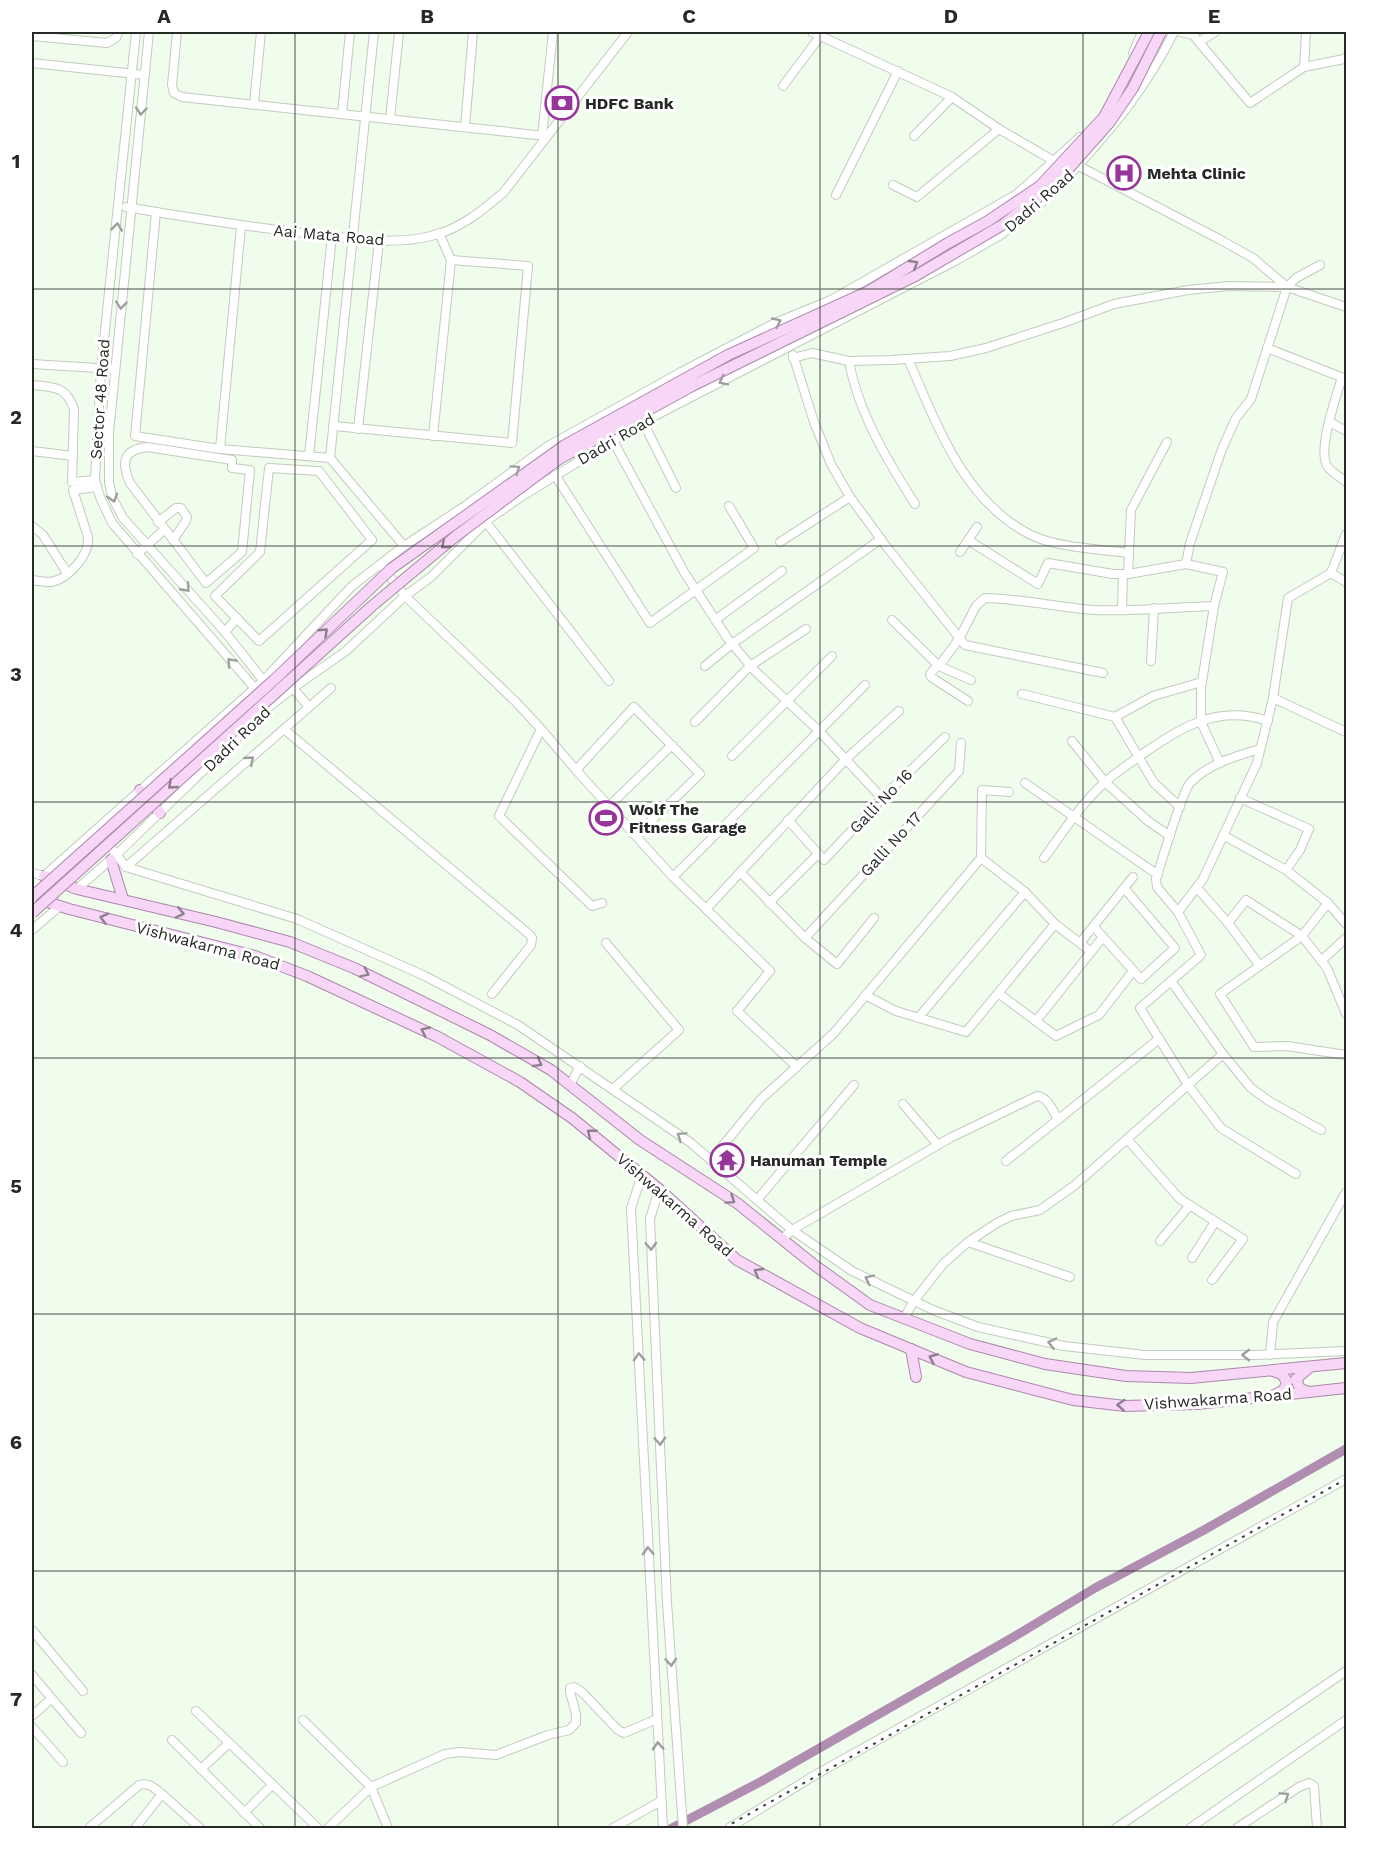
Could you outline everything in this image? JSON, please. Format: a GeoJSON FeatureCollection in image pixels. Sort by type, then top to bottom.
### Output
{"type":"FeatureCollection","features":[{"type":"Feature","properties":{"kind":"main road"},"geometry":{"type":"LineString","coordinates":[[32,897],[274,680],[392,568],[565,445],[728,355],[869,291],[988,221],[1040,186],[1104,117],[1149,32]]}},
{"type":"Feature","properties":{"kind":"main road"},"geometry":{"type":"LineString","coordinates":[[32,913],[372,606],[456,536],[559,459],[692,386],[917,275],[1004,224],[1056,183],[1110,122],[1133,88],[1161,32]]}},
{"type":"Feature","properties":{"kind":"main road"},"geometry":{"type":"LineString","coordinates":[[140,790],[160,813]]}},
{"type":"Feature","properties":{"kind":"main road"},"geometry":{"type":"LineString","coordinates":[[114,856],[123,899]]}},
{"type":"Feature","properties":{"kind":"main road","name":"Vishwakarma Road"},"geometry":{"type":"LineString","coordinates":[[44,876],[77,889],[290,942],[354,968],[490,1035],[551,1070],[640,1140],[737,1203],[813,1264],[870,1305],[970,1344],[1045,1364],[1126,1376],[1191,1378],[1347,1363]]}},
{"type":"Feature","properties":{"kind":"main road","name":"Vishwakarma Road"},"geometry":{"type":"LineString","coordinates":[[32,897],[255,956],[307,976],[438,1037],[520,1082],[572,1118],[659,1189],[737,1260],[860,1328],[966,1372],[1073,1400],[1125,1406],[1197,1404],[1347,1389]]}},
{"type":"Feature","properties":{"kind":"main road"},"geometry":{"type":"LineString","coordinates":[[911,1349],[916,1377]]}},
{"type":"Feature","properties":{"kind":"main road"},"geometry":{"type":"LineString","coordinates":[[1309,1392],[1300,1389],[1296,1379],[1311,1366]]}},
{"type":"Feature","properties":{"kind":"main road"},"geometry":{"type":"LineString","coordinates":[[1270,1370],[1282,1374],[1287,1382],[1284,1390],[1273,1396]]}},
{"type":"Feature","properties":{"kind":"street"},"geometry":{"type":"LineString","coordinates":[[32,36],[107,43],[113,42],[118,32]]}},
{"type":"Feature","properties":{"kind":"street","name":"Sector 48 Road"},"geometry":{"type":"LineString","coordinates":[[136,32],[101,369],[96,483],[112,523],[270,706]]}},
{"type":"Feature","properties":{"kind":"street","name":"Sector 48 Road"},"geometry":{"type":"LineString","coordinates":[[149,32],[114,369],[109,433],[109,482],[116,508],[225,632],[279,701]]}},
{"type":"Feature","properties":{"kind":"street"},"geometry":{"type":"LineString","coordinates":[[177,32],[172,86],[174,93],[182,97],[544,136],[553,32]]}},
{"type":"Feature","properties":{"kind":"street"},"geometry":{"type":"LineString","coordinates":[[254,104],[261,32]]}},
{"type":"Feature","properties":{"kind":"street"},"geometry":{"type":"LineString","coordinates":[[342,114],[350,32]]}},
{"type":"Feature","properties":{"kind":"street"},"geometry":{"type":"LineString","coordinates":[[330,458],[374,32]]}},
{"type":"Feature","properties":{"kind":"street"},"geometry":{"type":"LineString","coordinates":[[390,119],[399,32]]}},
{"type":"Feature","properties":{"kind":"street"},"geometry":{"type":"LineString","coordinates":[[465,127],[474,32]]}},
{"type":"Feature","properties":{"kind":"street","name":"Aai Mata Road"},"geometry":{"type":"LineString","coordinates":[[119,206],[241,226],[379,241],[439,233],[459,226],[480,213],[504,192],[544,136],[628,32]]}},
{"type":"Feature","properties":{"kind":"street","name":"Dadri Road"},"geometry":{"type":"LineString","coordinates":[[44,876],[255,689],[352,586],[404,546],[465,506],[548,446],[775,322],[831,300],[927,243],[979,217],[1017,194],[1090,128],[1109,99],[1142,32]]}},
{"type":"Feature","properties":{"kind":"street"},"geometry":{"type":"LineString","coordinates":[[1176,32],[1193,35],[1250,104],[1304,67],[1347,57]]}},
{"type":"Feature","properties":{"kind":"street","name":"Dadri Road"},"geometry":{"type":"LineString","coordinates":[[77,889],[160,813],[270,706],[346,651],[405,596],[431,577],[486,522],[555,475],[643,422],[957,260],[999,236],[1038,207],[1127,110],[1176,32]]}},
{"type":"Feature","properties":{"kind":"street"},"geometry":{"type":"LineString","coordinates":[[1199,42],[1215,32]]}},
{"type":"Feature","properties":{"kind":"street"},"geometry":{"type":"LineString","coordinates":[[1304,67],[1306,32]]}},
{"type":"Feature","properties":{"kind":"street"},"geometry":{"type":"LineString","coordinates":[[783,86],[817,33],[952,97],[999,129],[1054,161]]}},
{"type":"Feature","properties":{"kind":"street"},"geometry":{"type":"LineString","coordinates":[[32,63],[145,75]]}},
{"type":"Feature","properties":{"kind":"street"},"geometry":{"type":"LineString","coordinates":[[836,195],[898,71]]}},
{"type":"Feature","properties":{"kind":"street"},"geometry":{"type":"LineString","coordinates":[[914,136],[952,97]]}},
{"type":"Feature","properties":{"kind":"street"},"geometry":{"type":"LineString","coordinates":[[893,185],[917,197],[999,129]]}},
{"type":"Feature","properties":{"kind":"street"},"geometry":{"type":"LineString","coordinates":[[1061,153],[1078,166],[1253,258],[1287,287]]}},
{"type":"Feature","properties":{"kind":"street"},"geometry":{"type":"LineString","coordinates":[[156,212],[135,436],[220,449],[330,458],[404,546]]}},
{"type":"Feature","properties":{"kind":"street"},"geometry":{"type":"LineString","coordinates":[[220,449],[241,226]]}},
{"type":"Feature","properties":{"kind":"street"},"geometry":{"type":"LineString","coordinates":[[433,436],[451,260],[439,233]]}},
{"type":"Feature","properties":{"kind":"street"},"geometry":{"type":"LineString","coordinates":[[309,456],[332,236]]}},
{"type":"Feature","properties":{"kind":"street"},"geometry":{"type":"LineString","coordinates":[[358,429],[379,241]]}},
{"type":"Feature","properties":{"kind":"street"},"geometry":{"type":"LineString","coordinates":[[334,426],[512,443],[528,266],[451,260]]}},
{"type":"Feature","properties":{"kind":"street"},"geometry":{"type":"LineString","coordinates":[[1186,564],[1190,543],[1222,449],[1236,418],[1251,399],[1287,287],[1296,278],[1320,265]]}},
{"type":"Feature","properties":{"kind":"street"},"geometry":{"type":"LineString","coordinates":[[793,358],[812,353],[849,361],[950,356],[986,348],[1114,304],[1188,290],[1228,286],[1287,287],[1347,307]]}},
{"type":"Feature","properties":{"kind":"street"},"geometry":{"type":"LineString","coordinates":[[798,313],[810,337]]}},
{"type":"Feature","properties":{"kind":"street"},"geometry":{"type":"LineString","coordinates":[[791,346],[818,432],[831,464],[850,497],[959,639],[965,645],[1103,673]]}},
{"type":"Feature","properties":{"kind":"street"},"geometry":{"type":"LineString","coordinates":[[1268,348],[1344,378],[1326,438],[1325,460],[1328,467],[1347,482]]}},
{"type":"Feature","properties":{"kind":"street"},"geometry":{"type":"LineString","coordinates":[[908,359],[944,442],[991,508],[1031,535],[1052,542],[1129,553]]}},
{"type":"Feature","properties":{"kind":"street"},"geometry":{"type":"LineString","coordinates":[[849,361],[857,393],[873,430],[915,504]]}},
{"type":"Feature","properties":{"kind":"street"},"geometry":{"type":"LineString","coordinates":[[32,364],[114,369]]}},
{"type":"Feature","properties":{"kind":"street"},"geometry":{"type":"LineString","coordinates":[[32,385],[54,387],[70,398],[74,409],[72,482],[96,483]]}},
{"type":"Feature","properties":{"kind":"street"},"geometry":{"type":"LineString","coordinates":[[601,418],[684,572],[732,644],[750,666],[819,730],[882,798]]}},
{"type":"Feature","properties":{"kind":"street"},"geometry":{"type":"LineString","coordinates":[[643,422],[676,488]]}},
{"type":"Feature","properties":{"kind":"street"},"geometry":{"type":"LineString","coordinates":[[1330,422],[1347,431]]}},
{"type":"Feature","properties":{"kind":"street"},"geometry":{"type":"LineString","coordinates":[[1122,609],[1129,553],[1131,510],[1167,442]]}},
{"type":"Feature","properties":{"kind":"street"},"geometry":{"type":"LineString","coordinates":[[147,447],[232,460],[232,468],[250,470],[242,552],[206,583],[164,530],[130,483],[126,474],[125,459],[129,453],[147,447]]}},
{"type":"Feature","properties":{"kind":"street"},"geometry":{"type":"LineString","coordinates":[[32,451],[73,456]]}},
{"type":"Feature","properties":{"kind":"street"},"geometry":{"type":"LineString","coordinates":[[269,468],[319,471],[372,540],[259,642],[237,618],[215,596],[260,552],[269,468]]}},
{"type":"Feature","properties":{"kind":"street"},"geometry":{"type":"LineString","coordinates":[[555,475],[650,623],[754,548],[729,506]]}},
{"type":"Feature","properties":{"kind":"street"},"geometry":{"type":"LineString","coordinates":[[32,580],[50,582],[58,580],[84,556],[89,544],[73,490],[96,483]]}},
{"type":"Feature","properties":{"kind":"street"},"geometry":{"type":"LineString","coordinates":[[780,542],[850,497]]}},
{"type":"Feature","properties":{"kind":"street"},"geometry":{"type":"LineString","coordinates":[[158,522],[176,508],[181,508],[186,521],[173,540]]}},
{"type":"Feature","properties":{"kind":"street"},"geometry":{"type":"LineString","coordinates":[[486,522],[609,681]]}},
{"type":"Feature","properties":{"kind":"street"},"geometry":{"type":"LineString","coordinates":[[32,525],[42,535],[67,573]]}},
{"type":"Feature","properties":{"kind":"street"},"geometry":{"type":"LineString","coordinates":[[960,552],[977,526]]}},
{"type":"Feature","properties":{"kind":"street"},"geometry":{"type":"LineString","coordinates":[[137,554],[164,530]]}},
{"type":"Feature","properties":{"kind":"street"},"geometry":{"type":"LineString","coordinates":[[1178,912],[1203,879],[1257,763],[1274,698],[1288,597],[1331,573],[1347,534]]}},
{"type":"Feature","properties":{"kind":"street"},"geometry":{"type":"LineString","coordinates":[[705,666],[732,644],[881,539]]}},
{"type":"Feature","properties":{"kind":"street"},"geometry":{"type":"LineString","coordinates":[[968,540],[1038,584],[1047,563],[1113,574],[1186,564],[1223,571],[1214,606],[1202,682],[1201,722],[1220,764]]}},
{"type":"Feature","properties":{"kind":"street"},"geometry":{"type":"LineString","coordinates":[[380,564],[405,596],[515,701],[673,877],[771,971],[737,1011],[797,1066]]}},
{"type":"Feature","properties":{"kind":"street"},"geometry":{"type":"LineString","coordinates":[[715,620],[782,571]]}},
{"type":"Feature","properties":{"kind":"street"},"geometry":{"type":"LineString","coordinates":[[1331,573],[1347,582]]}},
{"type":"Feature","properties":{"kind":"street"},"geometry":{"type":"LineString","coordinates":[[969,701],[931,677],[930,674],[959,639],[976,606],[985,598],[1015,599],[1046,606],[1098,610],[1214,606]]}},
{"type":"Feature","properties":{"kind":"street"},"geometry":{"type":"LineString","coordinates":[[1151,661],[1154,608]]}},
{"type":"Feature","properties":{"kind":"street"},"geometry":{"type":"LineString","coordinates":[[225,632],[237,618]]}},
{"type":"Feature","properties":{"kind":"street"},"geometry":{"type":"LineString","coordinates":[[892,620],[939,665],[971,680]]}},
{"type":"Feature","properties":{"kind":"street"},"geometry":{"type":"LineString","coordinates":[[695,722],[750,666],[806,629]]}},
{"type":"Feature","properties":{"kind":"street"},"geometry":{"type":"LineString","coordinates":[[732,756],[832,656]]}},
{"type":"Feature","properties":{"kind":"street"},"geometry":{"type":"LineString","coordinates":[[1022,694],[1114,717],[1154,696],[1202,682]]}},
{"type":"Feature","properties":{"kind":"street"},"geometry":{"type":"LineString","coordinates":[[673,877],[865,685]]}},
{"type":"Feature","properties":{"kind":"street"},"geometry":{"type":"LineString","coordinates":[[292,688],[309,707]]}},
{"type":"Feature","properties":{"kind":"street"},"geometry":{"type":"LineString","coordinates":[[126,867],[331,688]]}},
{"type":"Feature","properties":{"kind":"street"},"geometry":{"type":"LineString","coordinates":[[1274,698],[1347,732]]}},
{"type":"Feature","properties":{"kind":"street"},"geometry":{"type":"LineString","coordinates":[[576,770],[634,707],[700,774],[636,836]]}},
{"type":"Feature","properties":{"kind":"street"},"geometry":{"type":"LineString","coordinates":[[707,908],[846,759],[899,711]]}},
{"type":"Feature","properties":{"kind":"street"},"geometry":{"type":"LineString","coordinates":[[1044,858],[1074,816],[1105,782],[1177,730],[1219,715],[1249,715],[1268,721]]}},
{"type":"Feature","properties":{"kind":"street"},"geometry":{"type":"LineString","coordinates":[[1114,717],[1154,783],[1180,807]]}},
{"type":"Feature","properties":{"kind":"street"},"geometry":{"type":"LineString","coordinates":[[541,729],[499,816],[592,906],[602,903]]}},
{"type":"Feature","properties":{"kind":"street"},"geometry":{"type":"LineString","coordinates":[[285,730],[530,935],[531,945],[492,994]]}},
{"type":"Feature","properties":{"kind":"street","name":"Galli No 16"},"geometry":{"type":"LineString","coordinates":[[818,854],[824,860],[882,798],[945,737]]}},
{"type":"Feature","properties":{"kind":"street"},"geometry":{"type":"LineString","coordinates":[[1072,741],[1105,782],[1148,821],[1170,836]]}},
{"type":"Feature","properties":{"kind":"street","name":"Galli No 17"},"geometry":{"type":"LineString","coordinates":[[805,938],[959,771],[961,743]]}},
{"type":"Feature","properties":{"kind":"street"},"geometry":{"type":"LineString","coordinates":[[609,806],[672,745]]}},
{"type":"Feature","properties":{"kind":"street"},"geometry":{"type":"LineString","coordinates":[[1260,749],[1212,767],[1189,784],[1158,874],[1157,887],[1178,912],[1202,955],[1140,1008],[1188,1085],[1221,1128],[1296,1174]]}},
{"type":"Feature","properties":{"kind":"street"},"geometry":{"type":"LineString","coordinates":[[1025,783],[1158,874]]}},
{"type":"Feature","properties":{"kind":"street"},"geometry":{"type":"LineString","coordinates":[[711,1160],[761,1100],[834,1033],[981,858],[982,790],[1009,792]]}},
{"type":"Feature","properties":{"kind":"street"},"geometry":{"type":"LineString","coordinates":[[1240,798],[1309,829],[1300,850],[1286,870]]}},
{"type":"Feature","properties":{"kind":"street"},"geometry":{"type":"LineString","coordinates":[[770,903],[818,854],[788,820]]}},
{"type":"Feature","properties":{"kind":"street"},"geometry":{"type":"LineString","coordinates":[[97,829],[114,856],[126,867],[297,919],[425,976],[518,1025],[692,1143],[792,1230],[852,1271],[914,1301],[978,1327],[1064,1346],[1145,1355],[1270,1355],[1347,1351]]}},
{"type":"Feature","properties":{"kind":"street"},"geometry":{"type":"LineString","coordinates":[[1223,835],[1286,870],[1328,903],[1347,924]]}},
{"type":"Feature","properties":{"kind":"street"},"geometry":{"type":"LineString","coordinates":[[981,858],[1025,892],[1055,924],[1090,951]]}},
{"type":"Feature","properties":{"kind":"street","name":"Vishwakarma Road"},"geometry":{"type":"LineString","coordinates":[[32,873],[44,876]]}},
{"type":"Feature","properties":{"kind":"street"},"geometry":{"type":"LineString","coordinates":[[741,873],[805,938],[837,964],[874,918]]}},
{"type":"Feature","properties":{"kind":"street"},"geometry":{"type":"LineString","coordinates":[[1080,943],[1133,877]]}},
{"type":"Feature","properties":{"kind":"street"},"geometry":{"type":"LineString","coordinates":[[1197,888],[1228,923],[1260,966]]}},
{"type":"Feature","properties":{"kind":"street"},"geometry":{"type":"LineString","coordinates":[[1094,927],[1141,979],[1175,948],[1125,889]]}},
{"type":"Feature","properties":{"kind":"street"},"geometry":{"type":"LineString","coordinates":[[918,1018],[1025,892]]}},
{"type":"Feature","properties":{"kind":"street"},"geometry":{"type":"LineString","coordinates":[[1228,923],[1246,900],[1302,936],[1327,968],[1347,1014]]}},
{"type":"Feature","properties":{"kind":"street"},"geometry":{"type":"LineString","coordinates":[[1328,903],[1302,936],[1220,994],[1254,1047],[1287,1046],[1347,1055]]}},
{"type":"Feature","properties":{"kind":"street"},"geometry":{"type":"LineString","coordinates":[[32,930],[60,906]]}},
{"type":"Feature","properties":{"kind":"street"},"geometry":{"type":"LineString","coordinates":[[865,995],[896,1011],[966,1032],[1055,924]]}},
{"type":"Feature","properties":{"kind":"street"},"geometry":{"type":"LineString","coordinates":[[1036,1021],[1103,937]]}},
{"type":"Feature","properties":{"kind":"street"},"geometry":{"type":"LineString","coordinates":[[1321,961],[1347,938]]}},
{"type":"Feature","properties":{"kind":"street"},"geometry":{"type":"LineString","coordinates":[[606,943],[679,1030],[613,1089]]}},
{"type":"Feature","properties":{"kind":"street"},"geometry":{"type":"LineString","coordinates":[[998,993],[1056,1036],[1100,1015],[1133,971]]}},
{"type":"Feature","properties":{"kind":"street"},"geometry":{"type":"LineString","coordinates":[[1171,981],[1223,1054],[1251,1088],[1269,1101],[1321,1130]]}},
{"type":"Feature","properties":{"kind":"street"},"geometry":{"type":"LineString","coordinates":[[1006,1161],[1160,1039]]}},
{"type":"Feature","properties":{"kind":"street"},"geometry":{"type":"LineString","coordinates":[[904,1318],[914,1301],[943,1264],[968,1242],[1011,1216],[1040,1210],[1075,1185],[1223,1054]]}},
{"type":"Feature","properties":{"kind":"street"},"geometry":{"type":"LineString","coordinates":[[570,1085],[580,1066]]}},
{"type":"Feature","properties":{"kind":"street"},"geometry":{"type":"LineString","coordinates":[[757,1200],[854,1085]]}},
{"type":"Feature","properties":{"kind":"street"},"geometry":{"type":"LineString","coordinates":[[783,1239],[792,1230],[938,1145],[1037,1096],[1046,1100],[1058,1120]]}},
{"type":"Feature","properties":{"kind":"street"},"geometry":{"type":"LineString","coordinates":[[903,1104],[938,1145]]}},
{"type":"Feature","properties":{"kind":"street"},"geometry":{"type":"LineString","coordinates":[[1127,1139],[1180,1199],[1243,1239],[1212,1280]]}},
{"type":"Feature","properties":{"kind":"street"},"geometry":{"type":"LineString","coordinates":[[642,1175],[632,1208],[663,1828]]}},
{"type":"Feature","properties":{"kind":"street"},"geometry":{"type":"LineString","coordinates":[[659,1189],[650,1219],[667,1603],[683,1828]]}},
{"type":"Feature","properties":{"kind":"street"},"geometry":{"type":"LineString","coordinates":[[1270,1355],[1273,1322],[1347,1192]]}},
{"type":"Feature","properties":{"kind":"street"},"geometry":{"type":"LineString","coordinates":[[1160,1241],[1190,1206]]}},
{"type":"Feature","properties":{"kind":"street"},"geometry":{"type":"LineString","coordinates":[[1192,1258],[1215,1222]]}},
{"type":"Feature","properties":{"kind":"street"},"geometry":{"type":"LineString","coordinates":[[968,1242],[1070,1277]]}},
{"type":"Feature","properties":{"kind":"street"},"geometry":{"type":"LineString","coordinates":[[729,1828],[815,1775],[1347,1479]]}},
{"type":"Feature","properties":{"kind":"street"},"geometry":{"type":"LineString","coordinates":[[33,1634],[83,1691]]}},
{"type":"Feature","properties":{"kind":"street"},"geometry":{"type":"LineString","coordinates":[[1116,1828],[1347,1671]]}},
{"type":"Feature","properties":{"kind":"street"},"geometry":{"type":"LineString","coordinates":[[32,1675],[81,1733]]}},
{"type":"Feature","properties":{"kind":"street"},"geometry":{"type":"LineString","coordinates":[[328,1828],[371,1787],[445,1754],[460,1752],[496,1755],[548,1735],[569,1731],[576,1723],[570,1688],[574,1687],[582,1692],[618,1730],[624,1733],[657,1719]]}},
{"type":"Feature","properties":{"kind":"street"},"geometry":{"type":"LineString","coordinates":[[32,1716],[51,1699]]}},
{"type":"Feature","properties":{"kind":"street"},"geometry":{"type":"LineString","coordinates":[[196,1711],[318,1828]]}},
{"type":"Feature","properties":{"kind":"street"},"geometry":{"type":"LineString","coordinates":[[303,1720],[371,1787],[388,1828]]}},
{"type":"Feature","properties":{"kind":"street"},"geometry":{"type":"LineString","coordinates":[[1190,1828],[1201,1825],[1347,1720]]}},
{"type":"Feature","properties":{"kind":"street"},"geometry":{"type":"LineString","coordinates":[[32,1727],[63,1762]]}},
{"type":"Feature","properties":{"kind":"street"},"geometry":{"type":"LineString","coordinates":[[172,1740],[260,1828]]}},
{"type":"Feature","properties":{"kind":"street"},"geometry":{"type":"LineString","coordinates":[[201,1769],[229,1743]]}},
{"type":"Feature","properties":{"kind":"street"},"geometry":{"type":"LineString","coordinates":[[89,1828],[139,1785],[145,1783],[162,1794],[200,1828]]}},
{"type":"Feature","properties":{"kind":"street"},"geometry":{"type":"LineString","coordinates":[[1237,1828],[1299,1787],[1309,1784],[1314,1786],[1316,1793],[1317,1828]]}},
{"type":"Feature","properties":{"kind":"street"},"geometry":{"type":"LineString","coordinates":[[244,1813],[272,1785]]}},
{"type":"Feature","properties":{"kind":"street"},"geometry":{"type":"LineString","coordinates":[[135,1828],[162,1794]]}},
{"type":"Feature","properties":{"kind":"street"},"geometry":{"type":"LineString","coordinates":[[613,1828],[661,1803]]}},
{"type":"Feature","properties":{"kind":"street"},"geometry":{"type":"LineString","coordinates":[[184,1828],[191,1820]]}},
{"type":"Feature","properties":{"kind":"waterway"},"geometry":{"type":"LineString","coordinates":[[672,1828],[762,1781],[1095,1588],[1204,1530],[1346,1449]]}},
{"type":"Feature","properties":{"kind":"railway"},"geometry":{"type":"LineString","coordinates":[[724,1828],[1346,1479]]}},
{"type":"Feature","properties":{"kind":"place","name":"HDFC Bank"},"geometry":{"type":"Point","coordinates":[562,103]}},
{"type":"Feature","properties":{"kind":"place","name":"Mehta Clinic"},"geometry":{"type":"Point","coordinates":[1124,173]}},
{"type":"Feature","properties":{"kind":"place","name":"Wolf The Fitness Garage"},"geometry":{"type":"Point","coordinates":[606,818]}},
{"type":"Feature","properties":{"kind":"place","name":"Hanuman Temple"},"geometry":{"type":"Point","coordinates":[727,1160]}}]}
